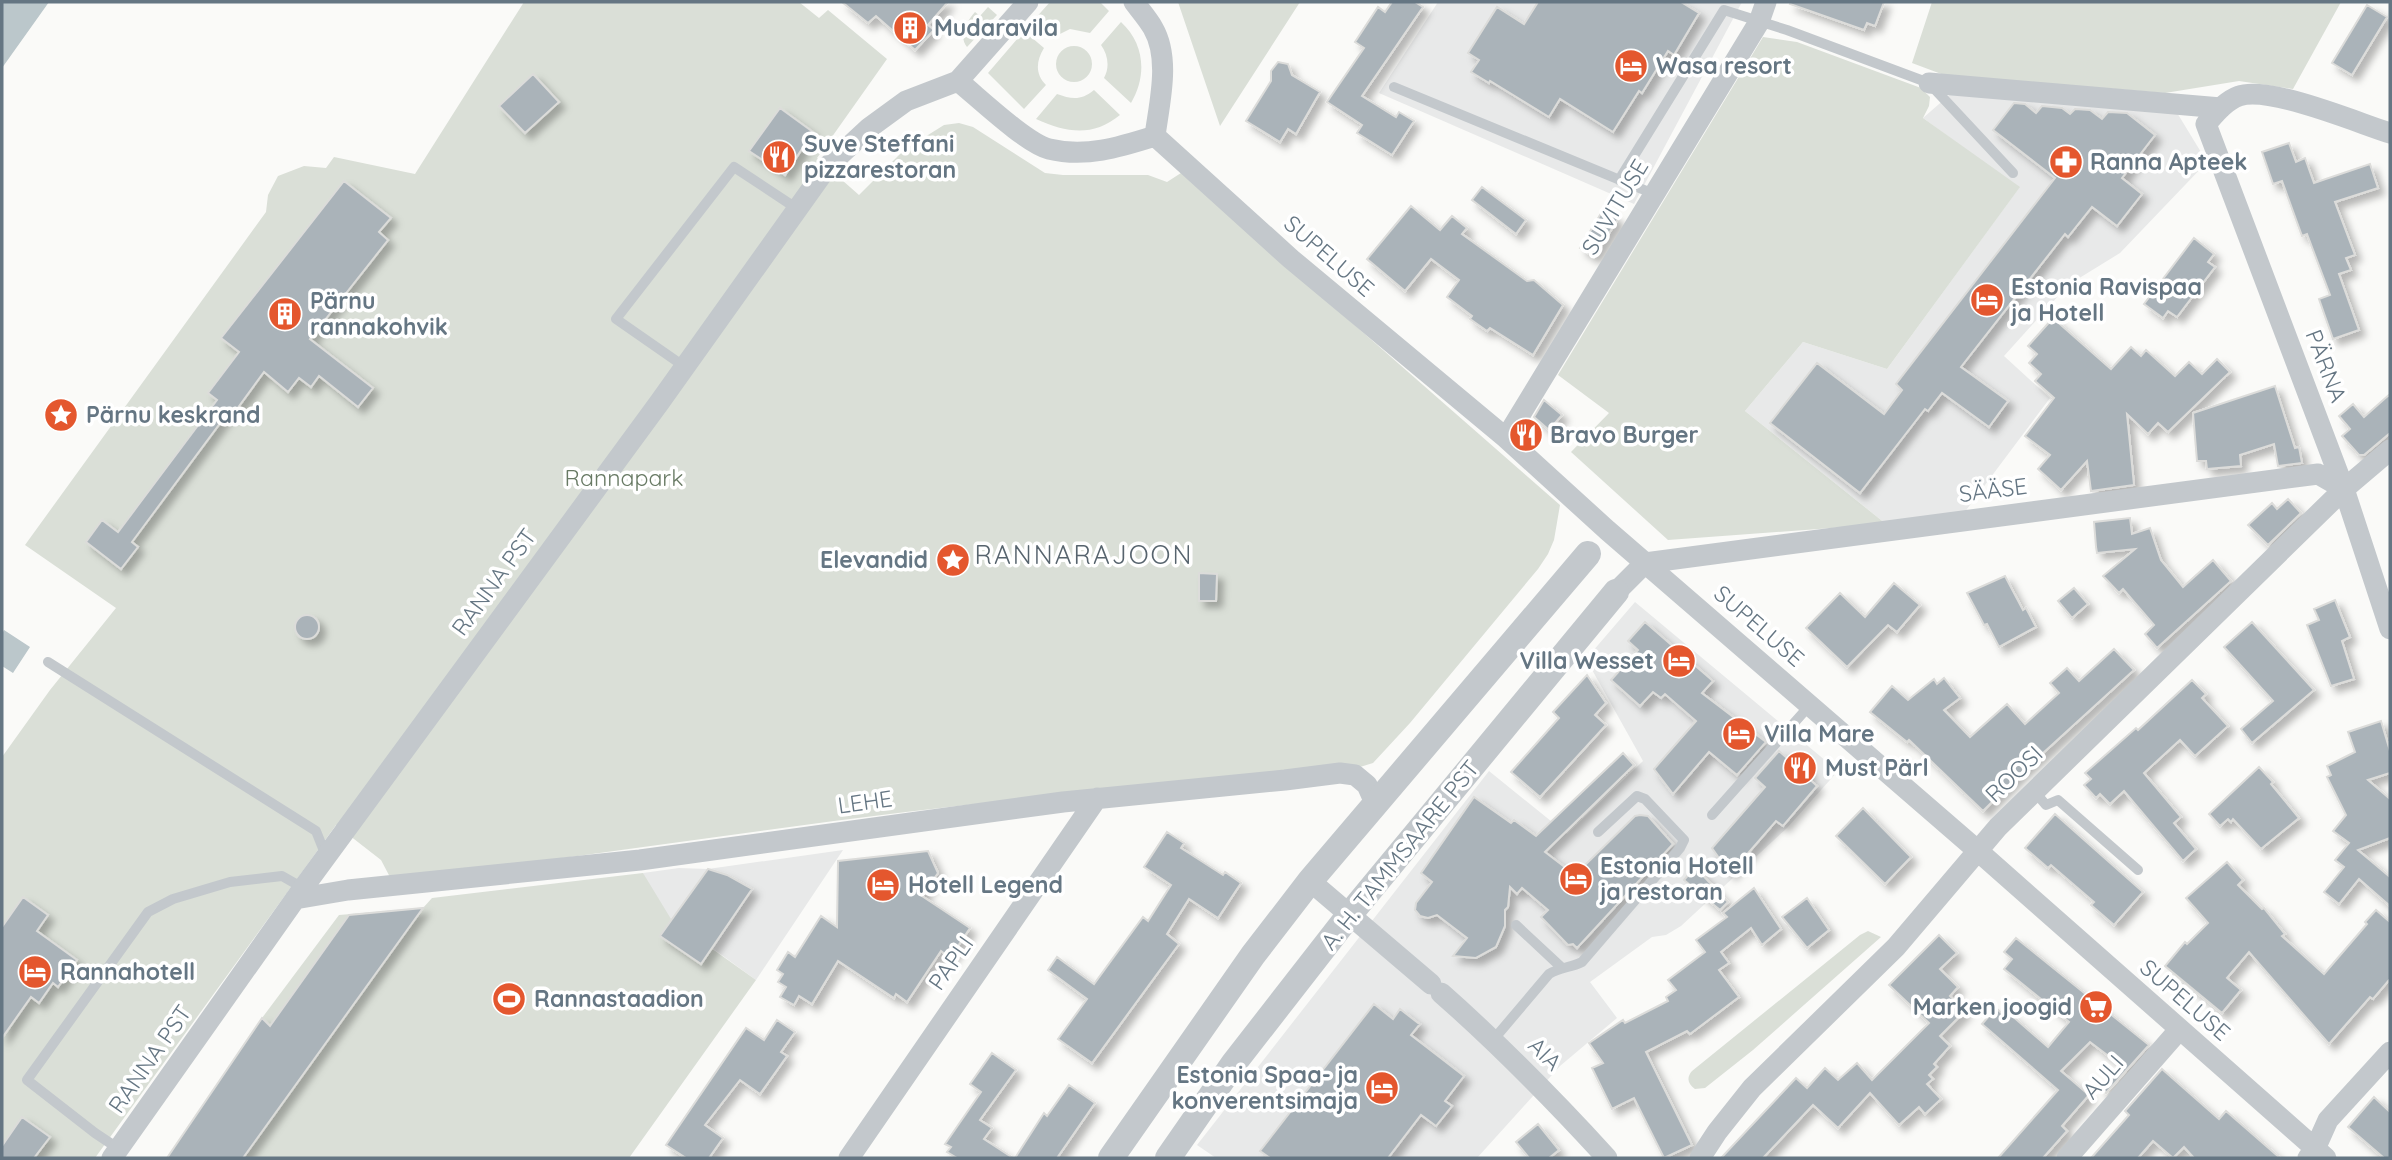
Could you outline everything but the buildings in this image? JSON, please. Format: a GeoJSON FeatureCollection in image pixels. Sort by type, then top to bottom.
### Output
{"type":"FeatureCollection","features":[{"type":"Feature","properties":{"kind":"street"},"geometry":{"type":"LineString","coordinates":[[1028,2],[958,81],[1017,130],[1047,148],[1085,153],[1111,150],[1155,136],[1162,84],[1159,44],[1155,30],[1134,2]]}},
{"type":"Feature","properties":{"kind":"street","name":"SUVITUSE"},"geometry":{"type":"LineString","coordinates":[[1506,438],[1762,12]]}},
{"type":"Feature","properties":{"kind":"street","name":"RANNA PST"},"geometry":{"type":"LineString","coordinates":[[116,1153],[299,894],[685,367],[828,166],[869,128],[906,101],[958,81]]}},
{"type":"Feature","properties":{"kind":"street"},"geometry":{"type":"LineString","coordinates":[[1929,83],[2221,108],[2241,94],[2259,94],[2321,109],[2390,133]]}},
{"type":"Feature","properties":{"kind":"street","name":"PÄRNA"},"geometry":{"type":"LineString","coordinates":[[2221,108],[2206,124],[2344,489],[2390,629]]}},
{"type":"Feature","properties":{"kind":"street","name":"SUPELUSE"},"geometry":{"type":"LineString","coordinates":[[1155,136],[1291,259],[1506,438],[1607,530],[1978,851],[2316,1155]]}},
{"type":"Feature","properties":{"kind":"street","name":"ROOSI"},"geometry":{"type":"LineString","coordinates":[[1700,1158],[1752,1088],[1896,947],[1998,827],[2344,489],[2390,450]]}},
{"type":"Feature","properties":{"kind":"street","name":"SÄÄSE"},"geometry":{"type":"LineString","coordinates":[[1645,562],[2318,474],[2344,489]]}},
{"type":"Feature","properties":{"kind":"street"},"geometry":{"type":"LineString","coordinates":[[1111,1158],[1253,955],[1310,881],[1607,530]]}},
{"type":"Feature","properties":{"kind":"street","name":"A. H. TAMMSAARE PST"},"geometry":{"type":"LineString","coordinates":[[1168,1158],[1230,1068],[1350,914],[1616,592],[1645,562]]}},
{"type":"Feature","properties":{"kind":"street","name":"LEHE"},"geometry":{"type":"LineString","coordinates":[[299,894],[640,860],[1097,798],[1340,773],[1355,775],[1367,785],[1375,803]]}},
{"type":"Feature","properties":{"kind":"street","name":"PAPLI"},"geometry":{"type":"LineString","coordinates":[[849,1158],[1097,798]]}},
{"type":"Feature","properties":{"kind":"street"},"geometry":{"type":"LineString","coordinates":[[331,852],[348,890]]}},
{"type":"Feature","properties":{"kind":"street","name":"AIA"},"geometry":{"type":"LineString","coordinates":[[1310,881],[1494,1039],[1606,1158]]}},
{"type":"Feature","properties":{"kind":"street","name":"AULI"},"geometry":{"type":"LineString","coordinates":[[2067,1158],[2179,1030]]}},
{"type":"Feature","properties":{"kind":"street"},"geometry":{"type":"LineString","coordinates":[[1192,1043],[1230,1068]]}},
{"type":"Feature","properties":{"kind":"street"},"geometry":{"type":"LineString","coordinates":[[2316,1155],[2328,1120],[2390,1052]]}},
{"type":"Feature","properties":{"kind":"lane"},"geometry":{"type":"LineString","coordinates":[[1619,180],[1724,10],[1762,12],[1787,30],[1929,83],[2013,173]]}},
{"type":"Feature","properties":{"kind":"lane"},"geometry":{"type":"LineString","coordinates":[[1394,87],[1654,194]]}},
{"type":"Feature","properties":{"kind":"lane"},"geometry":{"type":"LineString","coordinates":[[685,367],[616,319],[734,167],[796,208]]}},
{"type":"Feature","properties":{"kind":"lane"},"geometry":{"type":"LineString","coordinates":[[48,662],[316,831],[331,852]]}},
{"type":"Feature","properties":{"kind":"lane"},"geometry":{"type":"LineString","coordinates":[[1712,815],[1810,705]]}},
{"type":"Feature","properties":{"kind":"lane"},"geometry":{"type":"LineString","coordinates":[[2035,791],[2046,805],[2058,800],[2138,870]]}},
{"type":"Feature","properties":{"kind":"lane"},"geometry":{"type":"LineString","coordinates":[[1494,1039],[1549,974],[1561,967],[1573,967],[1581,962],[1680,848],[1684,840],[1645,799],[1637,796],[1598,832]]}},
{"type":"Feature","properties":{"kind":"lane"},"geometry":{"type":"LineString","coordinates":[[116,1153],[95,1133],[27,1080],[148,912],[173,899],[229,882],[282,876],[299,894]]}},
{"type":"Feature","properties":{"kind":"lane"},"geometry":{"type":"LineString","coordinates":[[1516,925],[1561,967]]}},
{"type":"Feature","properties":{"kind":"shaded area"},"geometry":{"type":"Polygon","coordinates":[[[2,2],[49,2],[2,68],[2,2]]]}},
{"type":"Feature","properties":{"kind":"shaded area"},"geometry":{"type":"Polygon","coordinates":[[[1438,2],[1742,2],[1634,204],[1379,93],[1438,2]]]}},
{"type":"Feature","properties":{"kind":"shaded area"},"geometry":{"type":"Polygon","coordinates":[[[1970,77],[2165,93],[2207,162],[2120,253],[2068,285],[2004,356],[2050,398],[1964,513],[1886,524],[1745,411],[1803,342],[1887,369],[2019,188],[1923,118],[1970,77]]]}},
{"type":"Feature","properties":{"kind":"shaded area"},"geometry":{"type":"Polygon","coordinates":[[[1635,602],[1838,771],[1787,828],[1681,926],[1666,935],[1652,937],[1590,982],[1617,1018],[1560,1066],[1477,1158],[1216,1158],[1197,1145],[1489,771],[1567,834],[1643,761],[1586,659],[1635,602]]]}},
{"type":"Feature","properties":{"kind":"shaded area"},"geometry":{"type":"Polygon","coordinates":[[[4,630],[30,647],[13,673],[2,666],[4,630]]]}},
{"type":"Feature","properties":{"kind":"shaded area"},"geometry":{"type":"Polygon","coordinates":[[[843,850],[756,980],[712,948],[701,964],[660,936],[643,873],[679,868],[708,869],[843,850]]]}},
{"type":"Feature","properties":{"kind":"green space","name":"Rannapark"},"geometry":{"type":"Polygon","coordinates":[[[524,2],[799,2],[819,18],[828,10],[887,59],[817,158],[859,195],[904,150],[944,125],[959,123],[973,127],[1045,173],[1148,175],[1167,182],[1181,173],[1560,505],[1554,540],[1548,554],[1410,723],[1373,763],[1360,767],[963,805],[391,879],[381,860],[336,825],[95,1158],[2,1158],[2,757],[50,690],[116,608],[25,545],[266,212],[268,195],[278,176],[304,166],[326,168],[334,157],[415,174],[524,2]]]}},
{"type":"Feature","properties":{"kind":"green space"},"geometry":{"type":"Polygon","coordinates":[[[1050,2],[1100,2],[1109,11],[1090,33],[1070,29],[1054,37],[1033,21],[1050,2]]]}},
{"type":"Feature","properties":{"kind":"green space"},"geometry":{"type":"Polygon","coordinates":[[[1178,2],[1300,2],[1220,126],[1178,2]]]}},
{"type":"Feature","properties":{"kind":"green space"},"geometry":{"type":"Polygon","coordinates":[[[1932,2],[2341,2],[2293,89],[2239,81],[2165,93],[1944,75],[1912,63],[1932,2]]]}},
{"type":"Feature","properties":{"kind":"green space"},"geometry":{"type":"Polygon","coordinates":[[[988,7],[997,15],[967,47],[963,33],[967,24],[975,12],[980,16],[988,7]]]}},
{"type":"Feature","properties":{"kind":"green space"},"geometry":{"type":"Polygon","coordinates":[[[1121,22],[1135,40],[1141,61],[1140,82],[1131,103],[1104,78],[1107,61],[1101,45],[1121,22]]]}},
{"type":"Feature","properties":{"kind":"green space"},"geometry":{"type":"Polygon","coordinates":[[[1024,31],[1044,48],[1038,67],[1046,85],[1024,109],[988,73],[1024,31]]]}},
{"type":"Feature","properties":{"kind":"green space"},"geometry":{"type":"Polygon","coordinates":[[[1763,37],[1797,42],[1921,88],[1930,97],[1923,118],[2020,187],[1887,369],[1803,342],[1745,411],[1886,524],[1668,540],[1571,452],[1609,413],[1558,375],[1763,37]]]}},
{"type":"Feature","properties":{"kind":"green space"},"geometry":{"type":"Polygon","coordinates":[[[1074,46],[1086,52],[1092,64],[1086,76],[1074,82],[1062,76],[1056,64],[1062,52],[1074,46]]]}},
{"type":"Feature","properties":{"kind":"green space"},"geometry":{"type":"Polygon","coordinates":[[[1094,90],[1120,115],[1100,127],[1080,131],[1036,119],[1057,94],[1076,98],[1094,90]]]}},
{"type":"Feature","properties":{"kind":"green space","name":"Rannastaadion"},"geometry":{"type":"Polygon","coordinates":[[[643,873],[671,919],[660,936],[711,948],[756,980],[629,1158],[167,1158],[262,1018],[339,915],[423,908],[432,898],[643,873]]]}},
{"type":"Feature","properties":{"kind":"green space"},"geometry":{"type":"Polygon","coordinates":[[[1868,931],[1881,937],[1753,1050],[1705,1088],[1695,1089],[1691,1085],[1688,1078],[1692,1071],[1868,931]]]}},
{"type":"Feature","properties":{"kind":"place","name":"Mudaravila"},"geometry":{"type":"Point","coordinates":[910,28]}},
{"type":"Feature","properties":{"kind":"place","name":"Wasa resort"},"geometry":{"type":"Point","coordinates":[1631,66]}},
{"type":"Feature","properties":{"kind":"place","name":"Suve Steffani pizzarestoran"},"geometry":{"type":"Point","coordinates":[779,157]}},
{"type":"Feature","properties":{"kind":"place","name":"Ranna Apteek"},"geometry":{"type":"Point","coordinates":[2066,162]}},
{"type":"Feature","properties":{"kind":"place","name":"Estonia Ravispaa ja Hotell"},"geometry":{"type":"Point","coordinates":[1987,300]}},
{"type":"Feature","properties":{"kind":"place","name":"Pärnu rannakohvik"},"geometry":{"type":"Point","coordinates":[285,314]}},
{"type":"Feature","properties":{"kind":"place","name":"Pärnu keskrand"},"geometry":{"type":"Point","coordinates":[61,415]}},
{"type":"Feature","properties":{"kind":"place","name":"Bravo Burger"},"geometry":{"type":"Point","coordinates":[1526,435]}},
{"type":"Feature","properties":{"kind":"place","name":"Elevandid"},"geometry":{"type":"Point","coordinates":[953,560]}},
{"type":"Feature","properties":{"kind":"place","name":"Villa Wesset"},"geometry":{"type":"Point","coordinates":[1679,661]}},
{"type":"Feature","properties":{"kind":"place","name":"Villa Mare"},"geometry":{"type":"Point","coordinates":[1739,734]}},
{"type":"Feature","properties":{"kind":"place","name":"Must Pärl"},"geometry":{"type":"Point","coordinates":[1800,768]}},
{"type":"Feature","properties":{"kind":"place","name":"Estonia Hotell ja restoran"},"geometry":{"type":"Point","coordinates":[1576,879]}},
{"type":"Feature","properties":{"kind":"place","name":"Hotell Legend"},"geometry":{"type":"Point","coordinates":[883,885]}},
{"type":"Feature","properties":{"kind":"place","name":"Rannahotell"},"geometry":{"type":"Point","coordinates":[35,972]}},
{"type":"Feature","properties":{"kind":"place","name":"Rannastaadion"},"geometry":{"type":"Point","coordinates":[509,999]}},
{"type":"Feature","properties":{"kind":"place","name":"Marken joogid"},"geometry":{"type":"Point","coordinates":[2096,1007]}},
{"type":"Feature","properties":{"kind":"place","name":"Estonia Spaa- ja konverentsimaja"},"geometry":{"type":"Point","coordinates":[1382,1088]}},
{"type":"Feature","properties":{"kind":"district","name":"RANNARAJOON"},"geometry":{"type":"Point","coordinates":[1084,555]}}]}
